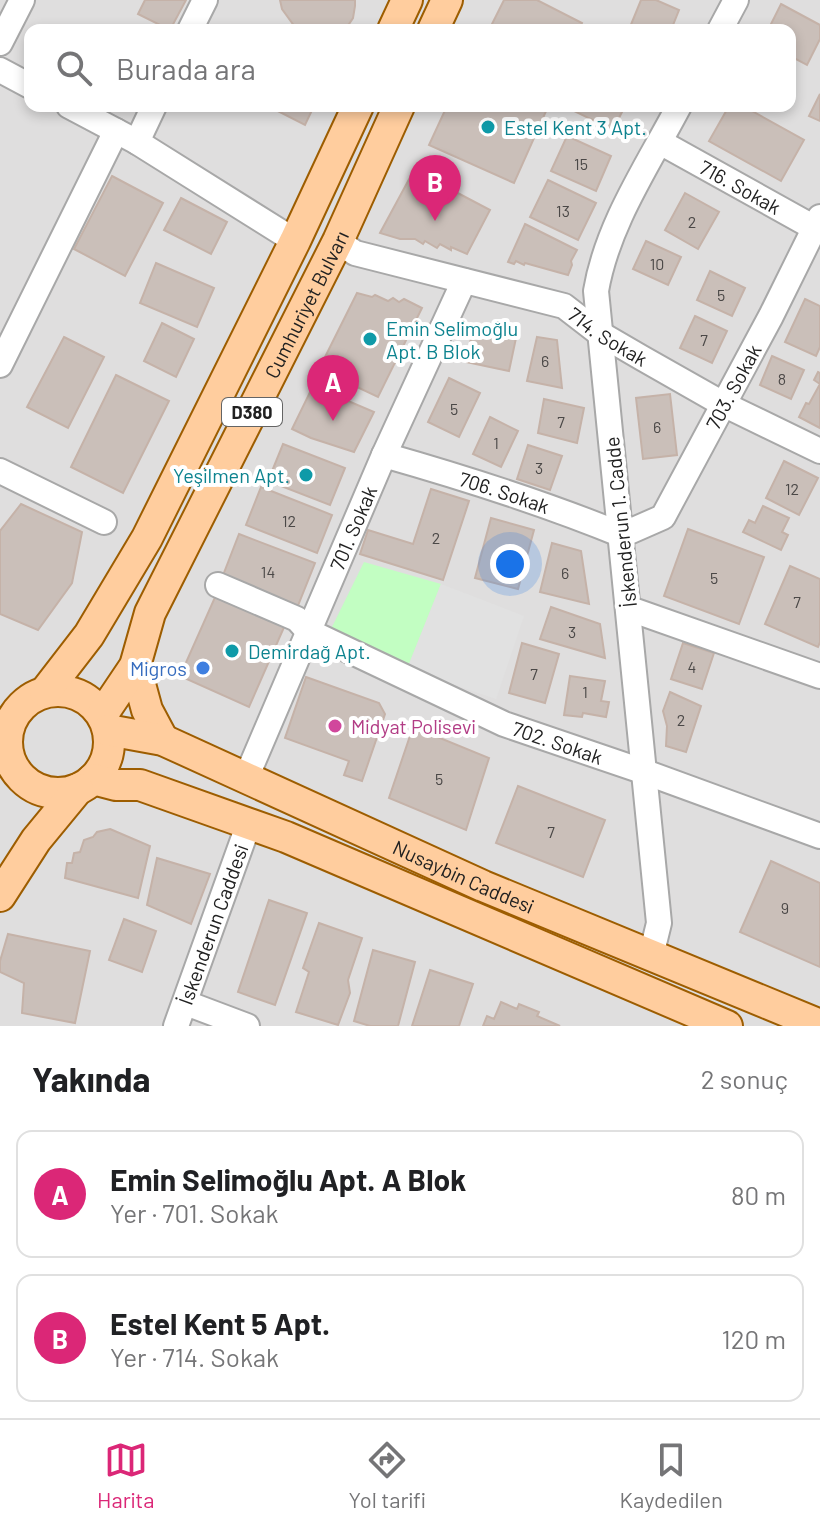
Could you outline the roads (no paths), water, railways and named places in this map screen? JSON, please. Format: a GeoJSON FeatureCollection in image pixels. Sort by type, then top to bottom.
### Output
{"type":"FeatureCollection","features":[{"type":"Feature","properties":{"kind":"main road"},"geometry":{"type":"LineString","coordinates":[[396,24],[407,0]]}},
{"type":"Feature","properties":{"kind":"main road","name":"Cumhuriyet Bulvarı"},"geometry":{"type":"LineString","coordinates":[[37,695],[89,635],[147,538],[295,241],[355,112]]}},
{"type":"Feature","properties":{"kind":"main road","name":"Cumhuriyet Bulvarı"},"geometry":{"type":"LineString","coordinates":[[105,722],[135,666],[150,613],[338,241],[396,112]]}},
{"type":"Feature","properties":{"kind":"main road"},"geometry":{"type":"LineString","coordinates":[[135,666],[147,710],[163,740]]}},
{"type":"Feature","properties":{"kind":"main road"},"geometry":{"type":"LineString","coordinates":[[0,896],[36,840],[104,765],[109,748],[105,722],[91,702],[61,690],[37,695],[12,720],[8,734],[7,772],[44,791],[61,793],[86,784]]}},
{"type":"Feature","properties":{"kind":"main road","name":"D380"},"geometry":{"type":"LineString","coordinates":[[0,712],[37,695]]}},
{"type":"Feature","properties":{"kind":"main road","name":"Nusaybin Caddesi"},"geometry":{"type":"LineString","coordinates":[[105,722],[163,740],[483,886],[820,1025]]}},
{"type":"Feature","properties":{"kind":"main road","name":"Nusaybin Caddesi"},"geometry":{"type":"LineString","coordinates":[[86,784],[140,785],[286,837],[712,1023]]}},
{"type":"Feature","properties":{"kind":"street"},"geometry":{"type":"LineString","coordinates":[[0,43],[22,0]]}},
{"type":"Feature","properties":{"kind":"street"},"geometry":{"type":"LineString","coordinates":[[193,24],[205,0]]}},
{"type":"Feature","properties":{"kind":"street"},"geometry":{"type":"LineString","coordinates":[[723,24],[736,0]]}},
{"type":"Feature","properties":{"kind":"street"},"geometry":{"type":"LineString","coordinates":[[0,70],[24,83]]}},
{"type":"Feature","properties":{"kind":"street"},"geometry":{"type":"LineString","coordinates":[[80,112],[126,136],[295,241]]}},
{"type":"Feature","properties":{"kind":"street"},"geometry":{"type":"LineString","coordinates":[[0,365],[126,136],[148,112]]}},
{"type":"Feature","properties":{"kind":"street","name":"İskenderun 1. Cadde"},"geometry":{"type":"LineString","coordinates":[[651,956],[659,923],[596,291],[600,264],[614,231],[676,112]]}},
{"type":"Feature","properties":{"kind":"street","name":"716. Sokak"},"geometry":{"type":"LineString","coordinates":[[660,142],[818,225]]}},
{"type":"Feature","properties":{"kind":"street","name":"703. Sokak"},"geometry":{"type":"LineString","coordinates":[[622,535],[663,517],[818,225]]}},
{"type":"Feature","properties":{"kind":"street","name":"714. Sokak"},"geometry":{"type":"LineString","coordinates":[[338,241],[355,253],[564,306],[599,333],[723,404],[820,451]]}},
{"type":"Feature","properties":{"kind":"street","name":"701. Sokak"},"geometry":{"type":"LineString","coordinates":[[246,778],[384,455],[464,281]]}},
{"type":"Feature","properties":{"kind":"street","name":"706. Sokak"},"geometry":{"type":"LineString","coordinates":[[384,455],[557,508],[622,535]]}},
{"type":"Feature","properties":{"kind":"street"},"geometry":{"type":"LineString","coordinates":[[0,471],[104,522]]}},
{"type":"Feature","properties":{"kind":"street","name":"702. Sokak"},"geometry":{"type":"LineString","coordinates":[[218,585],[297,619],[308,631],[504,724],[820,836]]}},
{"type":"Feature","properties":{"kind":"street"},"geometry":{"type":"LineString","coordinates":[[630,609],[820,676]]}},
{"type":"Feature","properties":{"kind":"street","name":"İskenderun Caddesi"},"geometry":{"type":"LineString","coordinates":[[176,1026],[249,823]]}},
{"type":"Feature","properties":{"kind":"street"},"geometry":{"type":"LineString","coordinates":[[186,1003],[247,1026]]}},
{"type":"Feature","properties":{"kind":"place","name":"Estel Kent 3 Apt."},"geometry":{"type":"Point","coordinates":[488,127]}},
{"type":"Feature","properties":{"kind":"place","name":"Estel Kent 5 Apt."},"geometry":{"type":"Point","coordinates":[435,221]}},
{"type":"Feature","properties":{"kind":"place","name":"Emin Selimoğlu Apt. B Blok"},"geometry":{"type":"Point","coordinates":[370,339]}},
{"type":"Feature","properties":{"kind":"place","name":"Emin Selimoğlu Apt. A Blok"},"geometry":{"type":"Point","coordinates":[333,421]}},
{"type":"Feature","properties":{"kind":"place","name":"Yeşilmen Apt."},"geometry":{"type":"Point","coordinates":[306,475]}},
{"type":"Feature","properties":{"kind":"place","name":"Demirdağ Apt."},"geometry":{"type":"Point","coordinates":[232,651]}},
{"type":"Feature","properties":{"kind":"place","name":"Migros"},"geometry":{"type":"Point","coordinates":[203,668]}},
{"type":"Feature","properties":{"kind":"place","name":"Midyat Polisevi"},"geometry":{"type":"Point","coordinates":[335,726]}}]}
